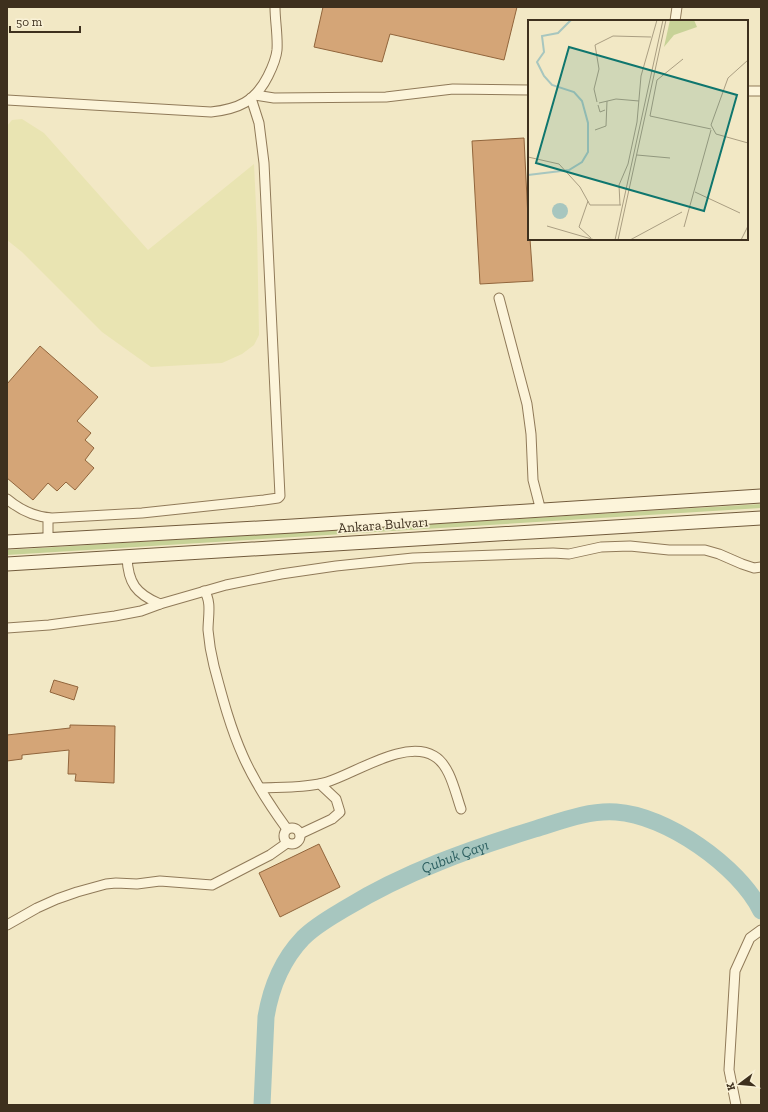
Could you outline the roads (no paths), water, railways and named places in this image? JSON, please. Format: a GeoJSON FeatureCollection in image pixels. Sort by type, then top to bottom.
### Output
{"type":"FeatureCollection","features":[{"type":"Feature","properties":{"kind":"main road","name":"Ankara Bulvarı"},"geometry":{"type":"LineString","coordinates":[[7,542],[541,511],[761,496]]}},
{"type":"Feature","properties":{"kind":"main road","name":"Ankara Bulvarı"},"geometry":{"type":"LineString","coordinates":[[7,564],[761,518]]}},
{"type":"Feature","properties":{"kind":"street"},"geometry":{"type":"LineString","coordinates":[[7,100],[211,112],[237,107],[253,97],[264,83],[275,59],[277,49],[275,7]]}},
{"type":"Feature","properties":{"kind":"street"},"geometry":{"type":"LineString","coordinates":[[675,20],[677,7]]}},
{"type":"Feature","properties":{"kind":"street"},"geometry":{"type":"LineString","coordinates":[[253,97],[378,97],[453,90],[528,90]]}},
{"type":"Feature","properties":{"kind":"street"},"geometry":{"type":"LineString","coordinates":[[748,91],[761,91]]}},
{"type":"Feature","properties":{"kind":"street"},"geometry":{"type":"LineString","coordinates":[[7,499],[24,511],[48,518],[142,513],[264,500],[278,498],[280,496],[264,163],[259,123],[253,97]]}},
{"type":"Feature","properties":{"kind":"street"},"geometry":{"type":"LineString","coordinates":[[499,298],[527,404],[531,434],[533,480],[541,511]]}},
{"type":"Feature","properties":{"kind":"street"},"geometry":{"type":"LineString","coordinates":[[48,518],[48,540]]}},
{"type":"Feature","properties":{"kind":"street"},"geometry":{"type":"LineString","coordinates":[[7,628],[49,625],[115,616],[141,611],[226,585],[281,574],[386,560],[553,553],[569,554],[608,546],[630,546],[669,550],[705,550],[754,568],[761,567]]}},
{"type":"Feature","properties":{"kind":"street"},"geometry":{"type":"LineString","coordinates":[[127,557],[130,577],[137,590],[149,599],[160,604]]}},
{"type":"Feature","properties":{"kind":"street"},"geometry":{"type":"LineString","coordinates":[[204,591],[207,595],[208,601],[208,630],[211,651],[224,702],[234,733],[243,756],[287,829]]}},
{"type":"Feature","properties":{"kind":"street"},"geometry":{"type":"LineString","coordinates":[[261,788],[320,784],[394,755],[411,751],[426,752],[435,756],[445,767],[461,809]]}},
{"type":"Feature","properties":{"kind":"street"},"geometry":{"type":"LineString","coordinates":[[300,834],[332,819],[340,812],[336,799],[320,784]]}},
{"type":"Feature","properties":{"kind":"street"},"geometry":{"type":"LineString","coordinates":[[7,925],[37,908],[57,899],[106,884],[138,884],[160,880],[212,885],[270,855],[287,843],[291,844],[300,840],[300,834],[297,829],[287,829]]}},
{"type":"Feature","properties":{"kind":"street"},"geometry":{"type":"LineString","coordinates":[[287,829],[284,836],[287,843]]}},
{"type":"Feature","properties":{"kind":"street"},"geometry":{"type":"LineString","coordinates":[[736,1105],[729,1070],[735,971],[750,938],[761,930]]}},
{"type":"Feature","properties":{"kind":"waterway","name":"Çubuk Çayı"},"geometry":{"type":"LineString","coordinates":[[262,1105],[266,1017],[278,974],[289,955],[308,933],[329,918],[391,883],[438,862],[486,845],[585,814],[616,812],[636,815],[657,822],[678,833],[719,861],[751,894],[761,911]]}}]}
